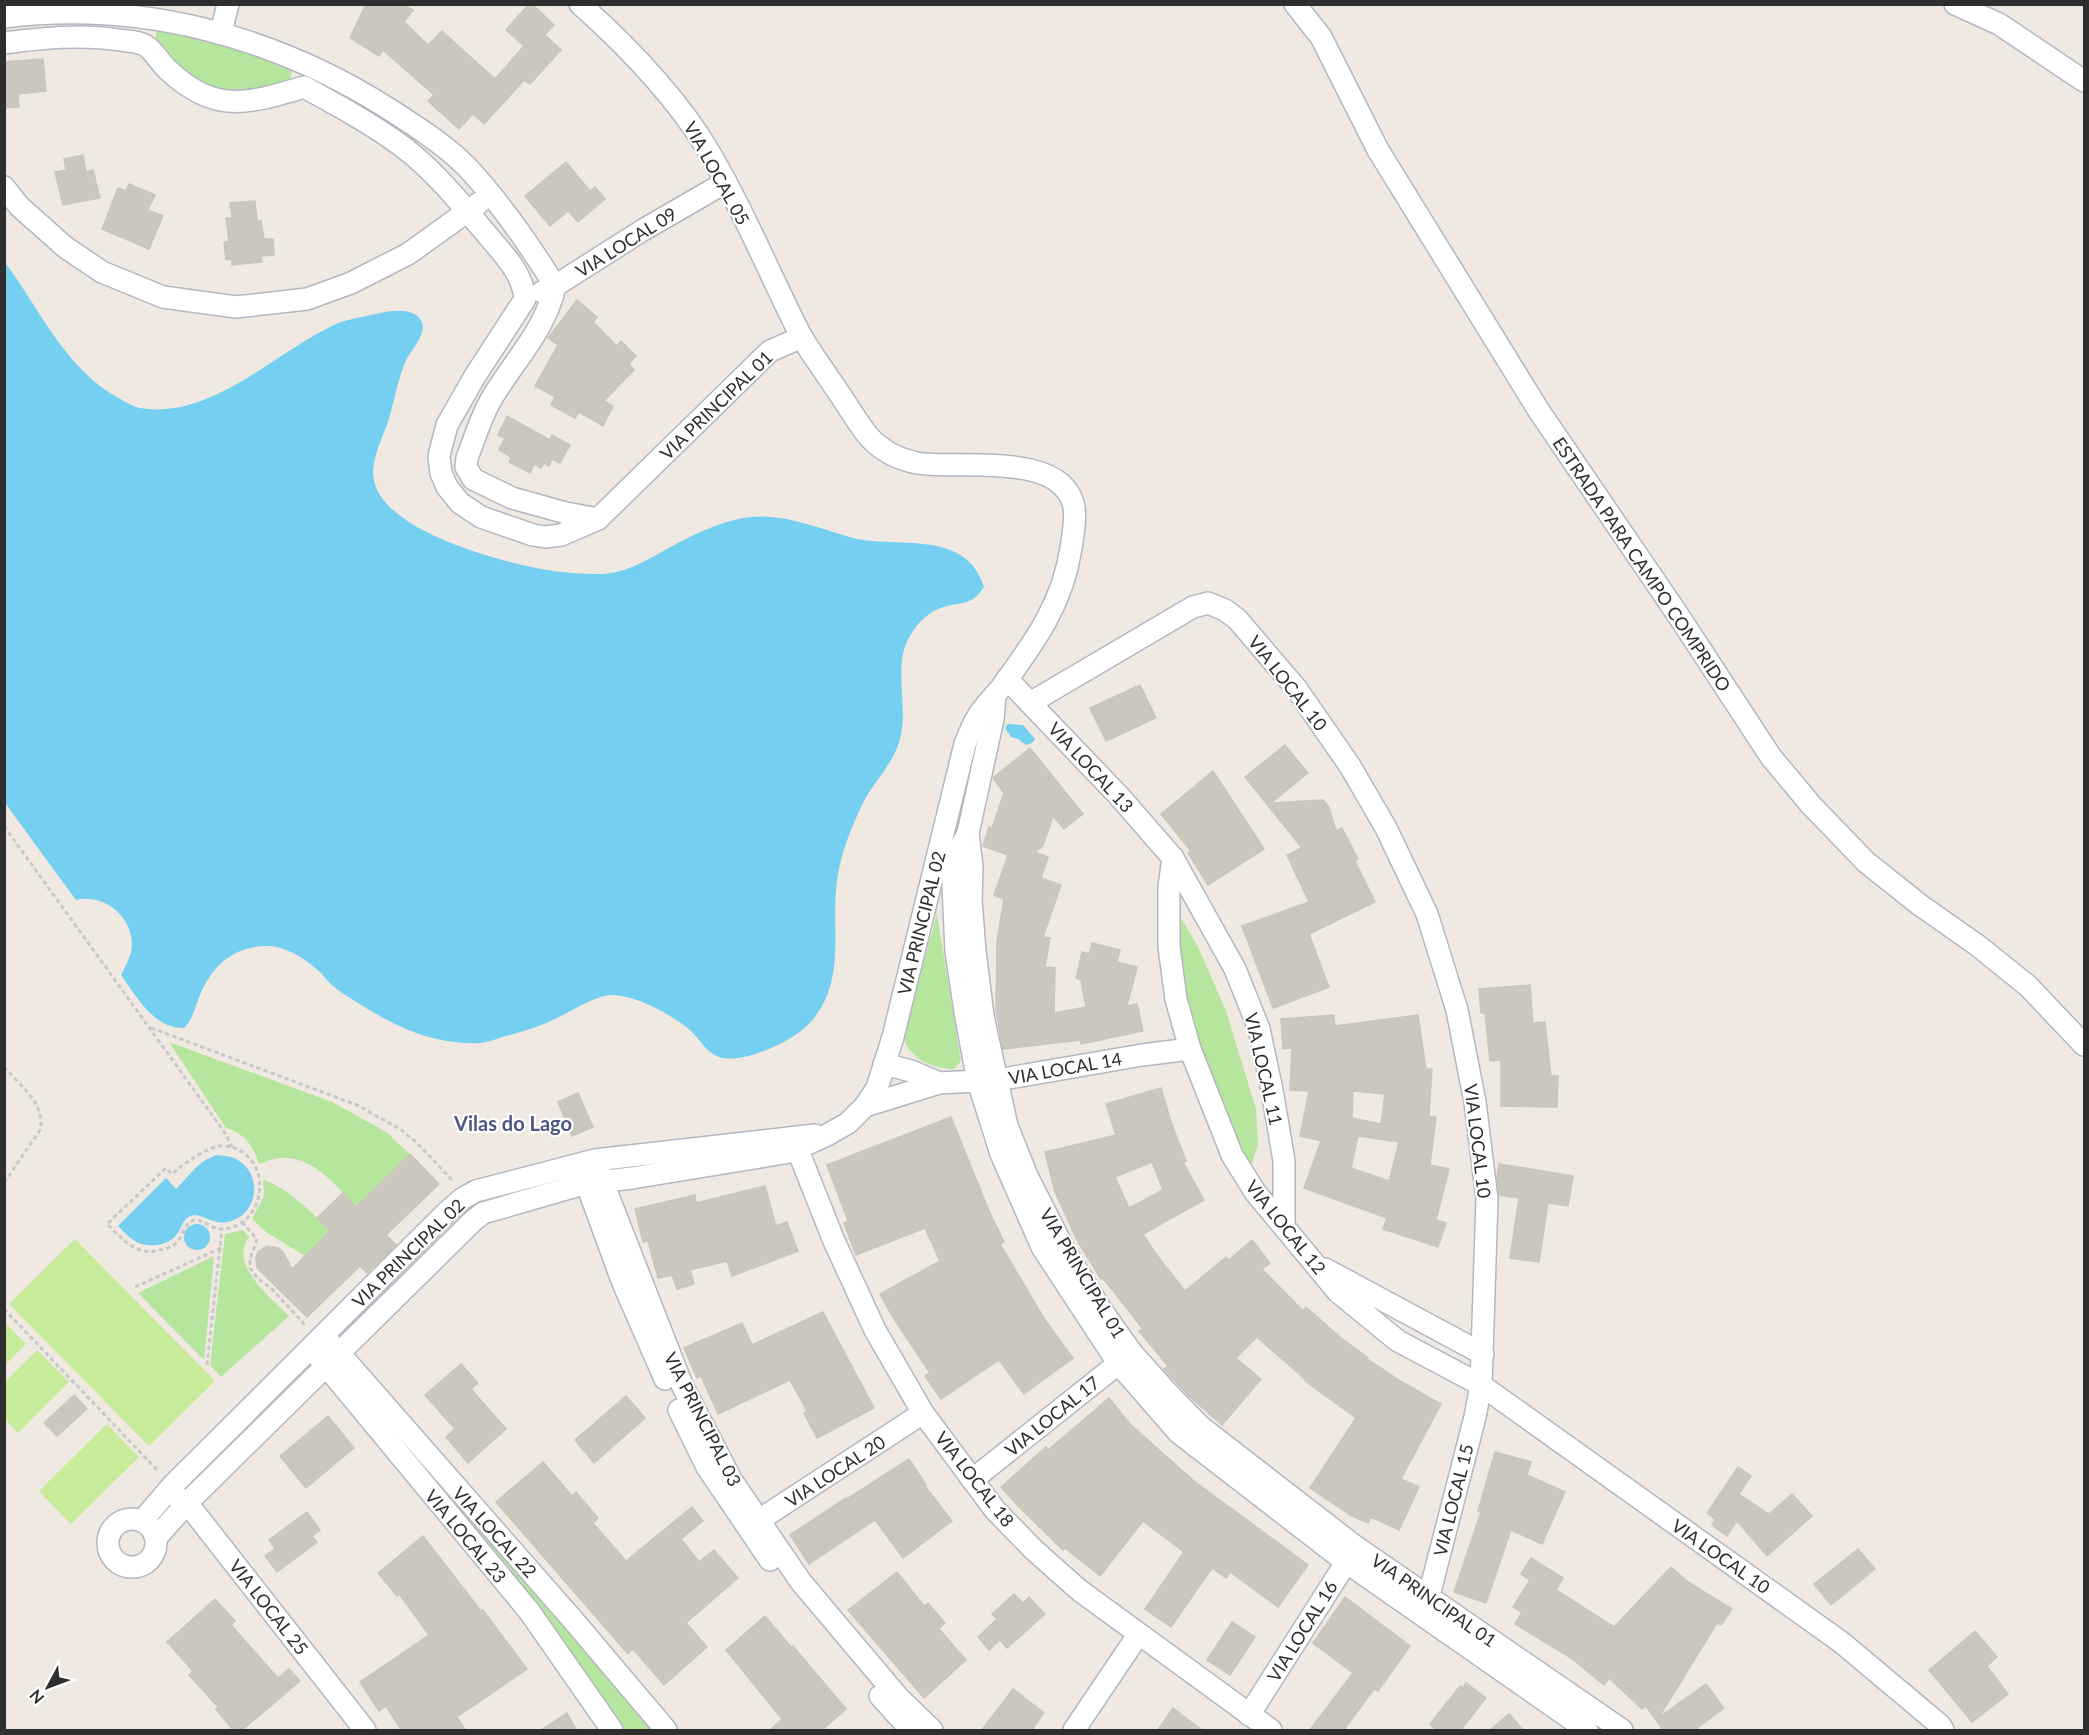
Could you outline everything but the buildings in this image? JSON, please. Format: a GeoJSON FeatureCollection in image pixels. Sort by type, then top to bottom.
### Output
{"type":"FeatureCollection","features":[{"type":"Feature","properties":{"kind":"street"},"geometry":{"type":"LineString","coordinates":[[221,32],[228,4]]}},
{"type":"Feature","properties":{"kind":"street","name":"VIA LOCAL 05"},"geometry":{"type":"LineString","coordinates":[[580,4],[639,61],[678,104],[726,182],[802,337]]}},
{"type":"Feature","properties":{"kind":"street","name":"ESTRADA PARA CAMPO COMPRIDO"},"geometry":{"type":"LineString","coordinates":[[1295,4],[1321,37],[1378,150],[1539,411],[1678,615],[1771,757],[1811,805],[1866,862],[2028,986],[2085,1045]]}},
{"type":"Feature","properties":{"kind":"street"},"geometry":{"type":"LineString","coordinates":[[1955,4],[1999,24],[2085,81]]}},
{"type":"Feature","properties":{"kind":"street"},"geometry":{"type":"LineString","coordinates":[[4,17],[52,11],[103,11],[189,24],[259,44],[308,77],[351,113],[403,147],[447,186],[514,268],[524,287],[525,299]]}},
{"type":"Feature","properties":{"kind":"street"},"geometry":{"type":"LineString","coordinates":[[144,44],[147,16]]}},
{"type":"Feature","properties":{"kind":"street"},"geometry":{"type":"LineString","coordinates":[[4,43],[46,37],[100,37],[144,44],[168,70],[191,89],[210,98],[231,102],[256,100],[308,77],[359,90],[405,119],[465,166],[529,244],[555,286],[551,305],[542,324],[491,401],[467,458],[466,468],[473,479],[512,498],[598,519]]}},
{"type":"Feature","properties":{"kind":"street","name":"VIA LOCAL 09"},"geometry":{"type":"LineString","coordinates":[[525,299],[555,286],[643,230],[726,182]]}},
{"type":"Feature","properties":{"kind":"street"},"geometry":{"type":"LineString","coordinates":[[4,187],[19,206],[65,247],[102,272],[163,297],[236,306],[307,298],[351,283],[408,254],[490,195]]}},
{"type":"Feature","properties":{"kind":"street","name":"VIA PRINCIPAL 01"},"geometry":{"type":"LineString","coordinates":[[525,299],[475,376],[447,425],[439,456],[441,473],[447,488],[460,503],[481,517],[545,537],[561,535],[598,519],[770,351],[802,337],[867,434],[883,450],[919,463],[996,466],[1034,471],[1053,478],[1066,490],[1074,504],[1075,520],[1069,565],[1057,601],[1040,635],[1001,688],[968,833],[972,867],[975,951],[988,1081],[1027,1176],[1125,1358],[1165,1390],[1201,1427],[1351,1554],[1426,1606],[1622,1731]]}},
{"type":"Feature","properties":{"kind":"street"},"geometry":{"type":"LineString","coordinates":[[439,456],[467,458]]}},
{"type":"Feature","properties":{"kind":"street","name":"VIA LOCAL 10"},"geometry":{"type":"LineString","coordinates":[[1030,703],[1193,607],[1208,603],[1225,610],[1237,620],[1296,688],[1350,766],[1386,828],[1427,914],[1457,1010],[1475,1102],[1487,1198],[1481,1385],[1841,1642],[1940,1725],[1943,1731]]}},
{"type":"Feature","properties":{"kind":"street","name":"VIA LOCAL 13"},"geometry":{"type":"LineString","coordinates":[[1001,688],[1030,703],[1119,796],[1173,858]]}},
{"type":"Feature","properties":{"kind":"street","name":"VIA PRINCIPAL 02"},"geometry":{"type":"LineString","coordinates":[[591,1172],[483,1213],[474,1220],[187,1503],[156,1538],[156,1547],[148,1561],[140,1565],[127,1566],[113,1556],[109,1539],[116,1525],[126,1519],[142,1521],[172,1486],[317,1341],[447,1212],[468,1196],[488,1187],[591,1172],[748,1160],[795,1143],[827,1135],[848,1123],[865,1106],[877,1088],[965,744],[982,709],[1001,688]]}},
{"type":"Feature","properties":{"kind":"street","name":"VIA LOCAL 12"},"geometry":{"type":"LineString","coordinates":[[1173,858],[1169,886],[1170,947],[1176,999],[1190,1049],[1232,1155],[1255,1192],[1338,1292],[1398,1341],[1481,1385]]}},
{"type":"Feature","properties":{"kind":"street","name":"VIA LOCAL 11"},"geometry":{"type":"LineString","coordinates":[[1173,858],[1235,969],[1259,1029],[1284,1161],[1284,1227]]}},
{"type":"Feature","properties":{"kind":"street","name":"VIA LOCAL 14"},"geometry":{"type":"LineString","coordinates":[[865,1106],[939,1083],[988,1081],[1142,1054],[1190,1049]]}},
{"type":"Feature","properties":{"kind":"street","name":"VIA LOCAL 14"},"geometry":{"type":"LineString","coordinates":[[884,1064],[910,1071],[939,1083]]}},
{"type":"Feature","properties":{"kind":"street","name":"VIA LOCAL 18"},"geometry":{"type":"LineString","coordinates":[[795,1143],[834,1241],[875,1330],[923,1413],[995,1510],[1034,1550],[1080,1590],[1271,1731]]}},
{"type":"Feature","properties":{"kind":"street","name":"VIA PRINCIPAL 03"},"geometry":{"type":"LineString","coordinates":[[591,1172],[623,1283],[671,1393],[707,1467],[898,1697],[932,1731]]}},
{"type":"Feature","properties":{"kind":"street"},"geometry":{"type":"LineString","coordinates":[[1314,1263],[1483,1354]]}},
{"type":"Feature","properties":{"kind":"street","name":"VIA LOCAL 23"},"geometry":{"type":"LineString","coordinates":[[317,1341],[420,1480],[529,1611],[612,1731]]}},
{"type":"Feature","properties":{"kind":"street","name":"VIA LOCAL 17"},"geometry":{"type":"LineString","coordinates":[[972,1480],[1125,1358]]}},
{"type":"Feature","properties":{"kind":"street","name":"VIA LOCAL 22"},"geometry":{"type":"LineString","coordinates":[[332,1360],[438,1468],[573,1620],[666,1731]]}},
{"type":"Feature","properties":{"kind":"street","name":"VIA LOCAL 15"},"geometry":{"type":"LineString","coordinates":[[1426,1606],[1475,1417],[1481,1385]]}},
{"type":"Feature","properties":{"kind":"street","name":"VIA LOCAL 20"},"geometry":{"type":"LineString","coordinates":[[754,1524],[923,1413]]}},
{"type":"Feature","properties":{"kind":"street"},"geometry":{"type":"LineString","coordinates":[[420,1480],[438,1468]]}},
{"type":"Feature","properties":{"kind":"street","name":"VIA LOCAL 25"},"geometry":{"type":"LineString","coordinates":[[172,1486],[175,1494],[187,1503],[365,1731]]}},
{"type":"Feature","properties":{"kind":"street"},"geometry":{"type":"LineString","coordinates":[[142,1521],[151,1527],[156,1538]]}},
{"type":"Feature","properties":{"kind":"street","name":"VIA PRINCIPAL 03"},"geometry":{"type":"LineString","coordinates":[[754,1524],[792,1589],[847,1658],[911,1731]]}},
{"type":"Feature","properties":{"kind":"street","name":"VIA LOCAL 16"},"geometry":{"type":"LineString","coordinates":[[1249,1715],[1351,1554]]}},
{"type":"Feature","properties":{"kind":"street","name":"VIA PRINCIPAL 01"},"geometry":{"type":"LineString","coordinates":[[1426,1606],[1587,1731]]}},
{"type":"Feature","properties":{"kind":"street"},"geometry":{"type":"LineString","coordinates":[[1074,1731],[1138,1635]]}},
{"type":"Feature","properties":{"kind":"path"},"geometry":{"type":"LineString","coordinates":[[4,825],[225,1132],[232,1147]]}},
{"type":"Feature","properties":{"kind":"path"},"geometry":{"type":"LineString","coordinates":[[151,1028],[357,1105],[380,1116],[417,1143],[468,1196]]}},
{"type":"Feature","properties":{"kind":"path"},"geometry":{"type":"LineString","coordinates":[[4,1067],[33,1099],[39,1108],[42,1120],[40,1130],[4,1183]]}},
{"type":"Feature","properties":{"kind":"path"},"geometry":{"type":"LineString","coordinates":[[218,1146],[232,1147],[244,1154],[255,1165],[260,1177],[258,1203],[242,1222],[222,1229],[213,1228],[202,1221],[194,1220],[184,1227],[177,1242],[155,1252],[142,1251],[128,1245],[107,1224],[166,1168],[172,1174],[206,1149],[218,1146]]}},
{"type":"Feature","properties":{"kind":"path"},"geometry":{"type":"LineString","coordinates":[[242,1222],[257,1239],[250,1259],[250,1268],[257,1278],[272,1289],[317,1341]]}},
{"type":"Feature","properties":{"kind":"path"},"geometry":{"type":"LineString","coordinates":[[207,1365],[222,1229]]}},
{"type":"Feature","properties":{"kind":"path"},"geometry":{"type":"LineString","coordinates":[[135,1287],[221,1248]]}},
{"type":"Feature","properties":{"kind":"path"},"geometry":{"type":"LineString","coordinates":[[4,1309],[172,1486]]}},
{"type":"Feature","properties":{"kind":"green space"},"geometry":{"type":"Polygon","coordinates":[[[163,27],[285,64],[292,71],[290,79],[266,87],[228,91],[202,83],[175,64],[155,41],[156,33],[163,27]]]}},
{"type":"Feature","properties":{"kind":"green space"},"geometry":{"type":"Polygon","coordinates":[[[937,914],[961,1061],[954,1069],[930,1065],[923,1061],[911,1052],[903,1038],[937,914]]]}},
{"type":"Feature","properties":{"kind":"green space"},"geometry":{"type":"Polygon","coordinates":[[[1179,915],[1198,947],[1226,1011],[1256,1109],[1258,1144],[1250,1169],[1216,1102],[1184,992],[1178,947],[1179,915]]]}},
{"type":"Feature","properties":{"kind":"green space"},"geometry":{"type":"Polygon","coordinates":[[[169,1042],[332,1102],[386,1132],[410,1154],[356,1207],[334,1183],[308,1164],[284,1158],[259,1164],[247,1141],[238,1133],[226,1128],[169,1042]]]}},
{"type":"Feature","properties":{"kind":"green space"},"geometry":{"type":"Polygon","coordinates":[[[263,1179],[292,1196],[330,1231],[305,1256],[266,1232],[252,1219],[264,1196],[263,1179]]]}},
{"type":"Feature","properties":{"kind":"green space"},"geometry":{"type":"Polygon","coordinates":[[[243,1230],[249,1237],[244,1247],[244,1258],[248,1269],[254,1280],[289,1316],[221,1377],[210,1365],[225,1234],[243,1230]]]}},
{"type":"Feature","properties":{"kind":"green space"},"geometry":{"type":"Polygon","coordinates":[[[75,1239],[215,1381],[149,1446],[9,1304],[75,1239]]]}},
{"type":"Feature","properties":{"kind":"green space"},"geometry":{"type":"Polygon","coordinates":[[[214,1256],[204,1360],[138,1293],[214,1256]]]}},
{"type":"Feature","properties":{"kind":"green space"},"geometry":{"type":"Polygon","coordinates":[[[5,1323],[26,1344],[5,1365],[5,1323]]]}},
{"type":"Feature","properties":{"kind":"green space"},"geometry":{"type":"Polygon","coordinates":[[[37,1350],[69,1382],[18,1433],[5,1419],[5,1382],[37,1350]]]}},
{"type":"Feature","properties":{"kind":"green space"},"geometry":{"type":"Polygon","coordinates":[[[107,1424],[139,1457],[71,1524],[39,1491],[107,1424]]]}},
{"type":"Feature","properties":{"kind":"green space"},"geometry":{"type":"Polygon","coordinates":[[[440,1482],[621,1690],[652,1730],[625,1730],[558,1636],[436,1486],[440,1482]]]}},
{"type":"Feature","properties":{"kind":"water"},"geometry":{"type":"Polygon","coordinates":[[[4,261],[51,332],[78,365],[110,393],[140,408],[167,409],[192,404],[218,394],[313,336],[341,322],[391,311],[407,311],[416,315],[422,323],[422,331],[398,382],[388,422],[375,459],[373,474],[379,494],[394,511],[416,526],[442,539],[497,559],[557,571],[588,574],[613,573],[642,563],[712,527],[734,520],[765,517],[794,521],[870,541],[946,548],[962,556],[975,568],[984,587],[980,593],[964,603],[942,607],[928,615],[916,627],[906,643],[901,668],[903,721],[899,743],[891,760],[865,799],[844,851],[836,889],[834,969],[830,988],[822,1006],[809,1024],[802,1031],[767,1050],[754,1055],[729,1059],[711,1053],[692,1032],[666,1014],[634,999],[607,995],[540,1026],[491,1041],[453,1042],[416,1033],[367,1009],[331,984],[308,962],[288,950],[273,946],[243,950],[217,967],[205,985],[192,1017],[184,1028],[163,1023],[147,1010],[121,975],[132,947],[127,923],[114,908],[105,903],[96,900],[76,900],[5,803],[4,261]]]}},
{"type":"Feature","properties":{"kind":"water"},"geometry":{"type":"Polygon","coordinates":[[[1008,724],[1023,725],[1035,739],[1026,745],[1011,737],[1005,728],[1008,724]]]}},
{"type":"Feature","properties":{"kind":"water"},"geometry":{"type":"Polygon","coordinates":[[[217,1155],[232,1157],[246,1167],[251,1174],[253,1198],[245,1213],[238,1218],[223,1222],[195,1215],[190,1216],[174,1238],[154,1245],[136,1242],[118,1226],[166,1178],[176,1189],[199,1165],[217,1155]]]}},
{"type":"Feature","properties":{"kind":"water"},"geometry":{"type":"Polygon","coordinates":[[[197,1224],[207,1227],[210,1237],[207,1247],[197,1250],[187,1247],[184,1237],[187,1227],[197,1224]]]}},
{"type":"Feature","properties":{"kind":"district","name":"Vilas do Lago"},"geometry":{"type":"Point","coordinates":[513,1123]}}]}
